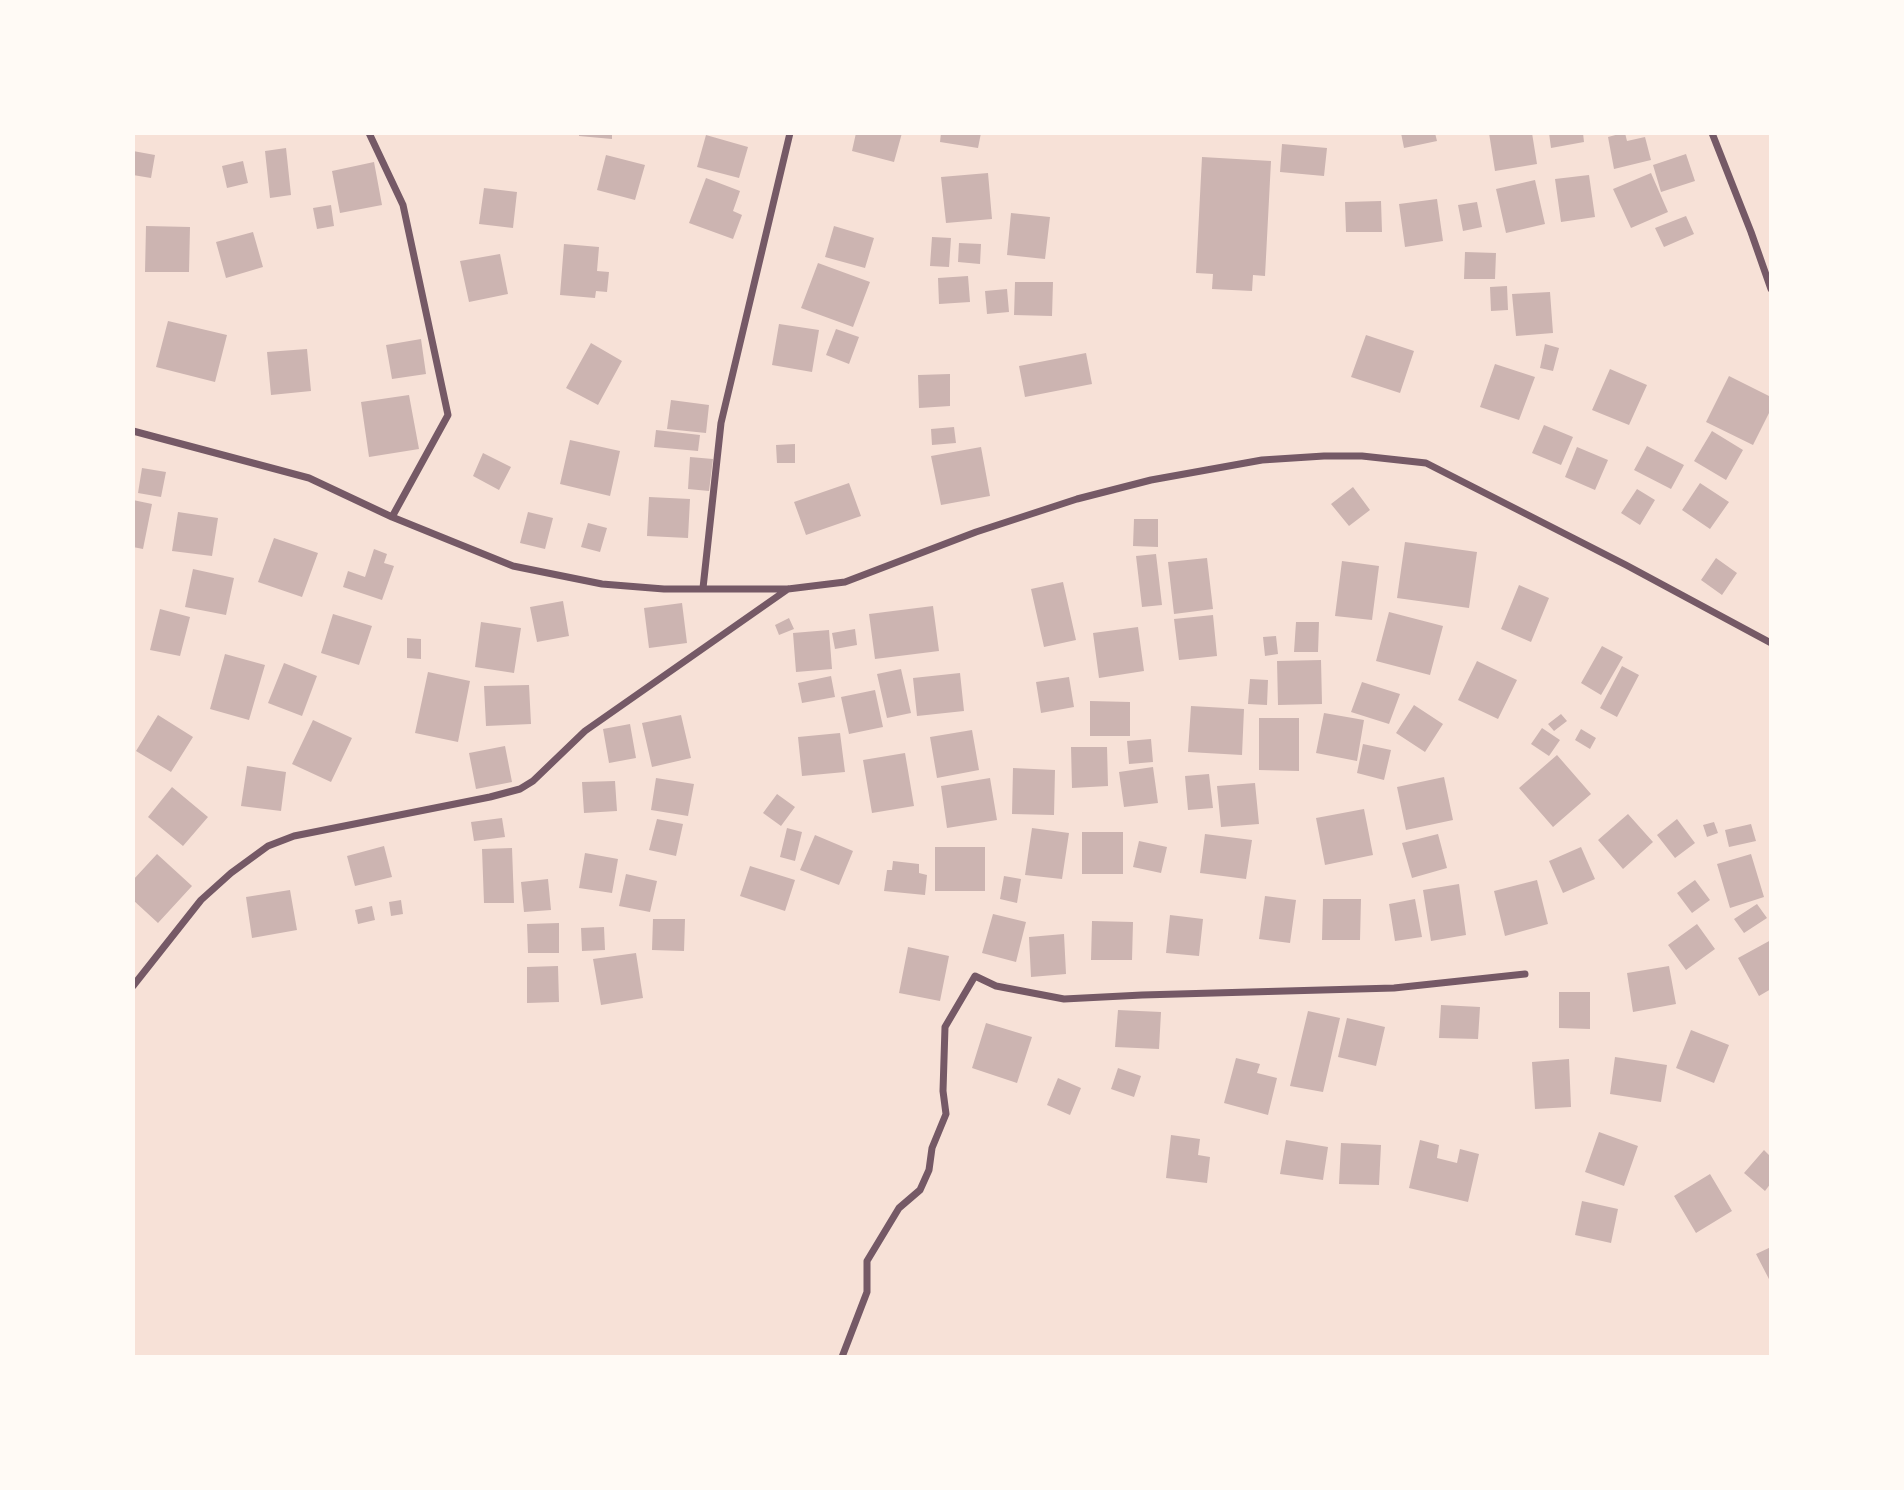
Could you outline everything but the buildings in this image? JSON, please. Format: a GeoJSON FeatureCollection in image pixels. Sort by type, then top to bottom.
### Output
{"type":"FeatureCollection","features":[{"type":"Feature","properties":{"kind":"street"},"geometry":{"type":"LineString","coordinates":[[369,133],[403,205],[448,415],[392,517]]}},
{"type":"Feature","properties":{"kind":"street"},"geometry":{"type":"LineString","coordinates":[[703,588],[721,423],[788,133]]}},
{"type":"Feature","properties":{"kind":"street"},"geometry":{"type":"LineString","coordinates":[[1712,133],[1771,289]]}},
{"type":"Feature","properties":{"kind":"street"},"geometry":{"type":"LineString","coordinates":[[133,431],[309,478],[392,517],[513,566],[602,584],[664,589],[788,589],[845,582],[976,532],[1077,499],[1151,481],[1262,460],[1362,456],[1426,463],[1771,643]]}},
{"type":"Feature","properties":{"kind":"street"},"geometry":{"type":"LineString","coordinates":[[133,986],[201,900],[231,873],[268,846],[294,836],[520,789],[533,781],[585,731],[788,589]]}},
{"type":"Feature","properties":{"kind":"street"},"geometry":{"type":"LineString","coordinates":[[842,1357],[867,1292],[867,1261],[899,1208],[920,1190],[929,1170],[932,1149],[946,1114],[943,1091],[945,1027],[975,976],[996,986],[1064,999],[1394,988],[1525,974]]}}]}
